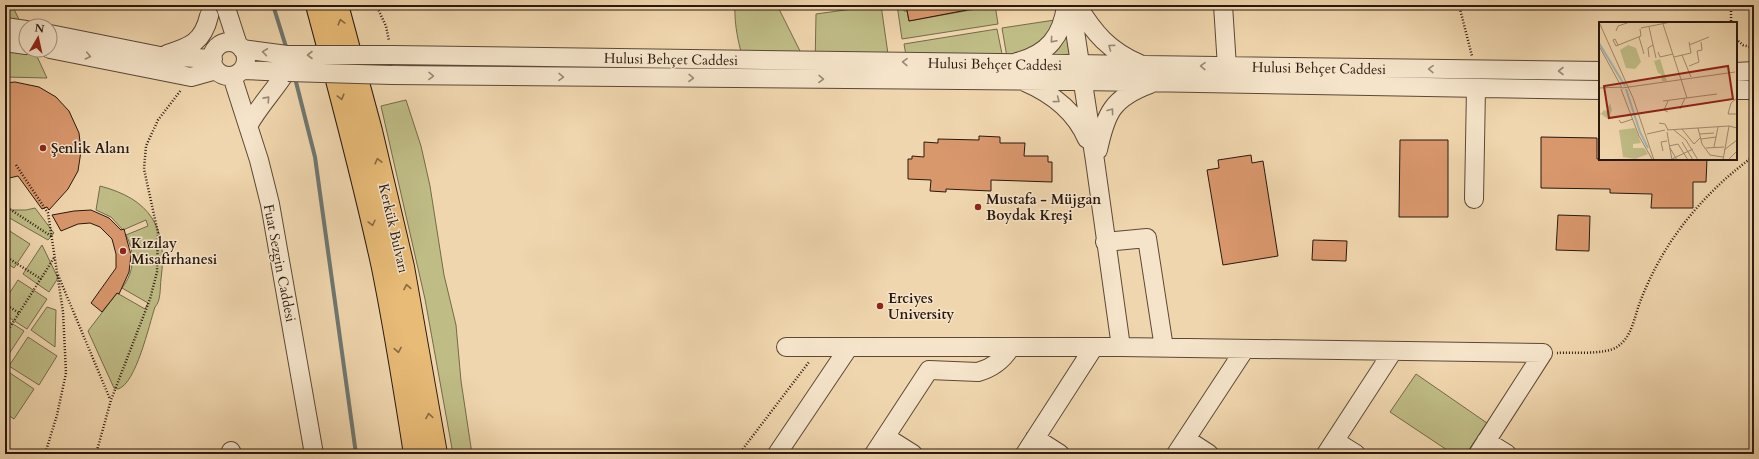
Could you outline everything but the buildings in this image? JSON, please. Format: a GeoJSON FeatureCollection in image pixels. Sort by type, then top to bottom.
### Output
{"type":"FeatureCollection","features":[{"type":"Feature","properties":{"kind":"main road","name":"Kerkük Bulvarı"},"geometry":{"type":"LineString","coordinates":[[317,5],[345,110],[382,264],[415,454]]}},
{"type":"Feature","properties":{"kind":"main road","name":"Kerkük Bulvarı"},"geometry":{"type":"LineString","coordinates":[[337,5],[388,199],[413,316],[436,454]]}},
{"type":"Feature","properties":{"kind":"street"},"geometry":{"type":"LineString","coordinates":[[58,51],[191,77],[222,61],[246,60],[225,5]]}},
{"type":"Feature","properties":{"kind":"street"},"geometry":{"type":"LineString","coordinates":[[1011,64],[1033,56],[1049,45],[1064,23],[1066,5]]}},
{"type":"Feature","properties":{"kind":"street"},"geometry":{"type":"LineString","coordinates":[[1070,5],[1096,161],[1105,242],[1121,347]]}},
{"type":"Feature","properties":{"kind":"street"},"geometry":{"type":"LineString","coordinates":[[1077,5],[1091,28],[1105,42],[1124,56],[1144,66]]}},
{"type":"Feature","properties":{"kind":"street"},"geometry":{"type":"LineString","coordinates":[[1223,5],[1227,67]]}},
{"type":"Feature","properties":{"kind":"street"},"geometry":{"type":"LineString","coordinates":[[160,56],[184,48],[196,41],[206,29],[208,11]]}},
{"type":"Feature","properties":{"kind":"street","name":"Fuat Sezgin Caddesi"},"geometry":{"type":"LineString","coordinates":[[208,11],[222,61],[248,126],[268,196],[279,248],[314,454]]}},
{"type":"Feature","properties":{"kind":"street"},"geometry":{"type":"LineString","coordinates":[[5,27],[18,29]]}},
{"type":"Feature","properties":{"kind":"street"},"geometry":{"type":"LineString","coordinates":[[58,36],[160,56],[287,66]]}},
{"type":"Feature","properties":{"kind":"street"},"geometry":{"type":"LineString","coordinates":[[5,42],[18,44]]}},
{"type":"Feature","properties":{"kind":"street"},"geometry":{"type":"LineString","coordinates":[[222,61],[227,43],[287,66]]}},
{"type":"Feature","properties":{"kind":"street","name":"Hulusi Behçet Caddesi"},"geometry":{"type":"LineString","coordinates":[[287,66],[391,55],[1011,64],[1152,83],[1599,90]]}},
{"type":"Feature","properties":{"kind":"street"},"geometry":{"type":"LineString","coordinates":[[248,126],[259,107],[272,92],[287,66]]}},
{"type":"Feature","properties":{"kind":"street","name":"Hulusi Behçet Caddesi"},"geometry":{"type":"LineString","coordinates":[[287,66],[392,76],[1023,81],[1144,66],[1599,71]]}},
{"type":"Feature","properties":{"kind":"street"},"geometry":{"type":"LineString","coordinates":[[1737,72],[1754,71]]}},
{"type":"Feature","properties":{"kind":"street"},"geometry":{"type":"LineString","coordinates":[[1023,81],[1048,94],[1071,113],[1081,126],[1096,161]]}},
{"type":"Feature","properties":{"kind":"street"},"geometry":{"type":"LineString","coordinates":[[1096,161],[1104,123],[1112,109],[1126,96],[1152,83]]}},
{"type":"Feature","properties":{"kind":"street"},"geometry":{"type":"LineString","coordinates":[[1474,199],[1476,88]]}},
{"type":"Feature","properties":{"kind":"street"},"geometry":{"type":"LineString","coordinates":[[1737,90],[1754,90]]}},
{"type":"Feature","properties":{"kind":"street"},"geometry":{"type":"LineString","coordinates":[[1105,242],[1147,238],[1164,348]]}},
{"type":"Feature","properties":{"kind":"street"},"geometry":{"type":"LineString","coordinates":[[786,346],[1121,347],[1543,353]]}},
{"type":"Feature","properties":{"kind":"street"},"geometry":{"type":"LineString","coordinates":[[777,454],[849,347]]}},
{"type":"Feature","properties":{"kind":"street"},"geometry":{"type":"LineString","coordinates":[[874,454],[929,370],[978,372],[1002,360],[1011,347]]}},
{"type":"Feature","properties":{"kind":"street"},"geometry":{"type":"LineString","coordinates":[[1025,454],[1094,347]]}},
{"type":"Feature","properties":{"kind":"street"},"geometry":{"type":"LineString","coordinates":[[1176,454],[1245,349]]}},
{"type":"Feature","properties":{"kind":"street"},"geometry":{"type":"LineString","coordinates":[[1356,454],[1331,447],[1393,351]]}},
{"type":"Feature","properties":{"kind":"street"},"geometry":{"type":"LineString","coordinates":[[1507,454],[1482,447],[1543,353]]}},
{"type":"Feature","properties":{"kind":"street"},"geometry":{"type":"LineString","coordinates":[[886,437],[913,454]]}},
{"type":"Feature","properties":{"kind":"street"},"geometry":{"type":"LineString","coordinates":[[1035,438],[1060,454]]}},
{"type":"Feature","properties":{"kind":"street"},"geometry":{"type":"LineString","coordinates":[[1186,439],[1209,454]]}},
{"type":"Feature","properties":{"kind":"path"},"geometry":{"type":"LineString","coordinates":[[376,5],[386,26],[391,55]]}},
{"type":"Feature","properties":{"kind":"path"},"geometry":{"type":"LineString","coordinates":[[1459,5],[1475,70]]}},
{"type":"Feature","properties":{"kind":"path"},"geometry":{"type":"LineString","coordinates":[[1731,5],[1731,22]]}},
{"type":"Feature","properties":{"kind":"path"},"geometry":{"type":"LineString","coordinates":[[1737,40],[1743,45],[1754,48]]}},
{"type":"Feature","properties":{"kind":"path"},"geometry":{"type":"LineString","coordinates":[[96,454],[111,400],[150,299],[157,272],[158,233],[144,169],[146,146],[158,120],[191,77]]}},
{"type":"Feature","properties":{"kind":"path"},"geometry":{"type":"LineString","coordinates":[[1543,353],[1609,350],[1624,341],[1631,330],[1640,303],[1657,264],[1678,231],[1714,190],[1754,156]]}},
{"type":"Feature","properties":{"kind":"path"},"geometry":{"type":"LineString","coordinates":[[16,165],[48,213],[63,312],[66,373],[58,415],[45,454]]}},
{"type":"Feature","properties":{"kind":"path"},"geometry":{"type":"LineString","coordinates":[[5,206],[51,236]]}},
{"type":"Feature","properties":{"kind":"path"},"geometry":{"type":"LineString","coordinates":[[5,256],[41,279]]}},
{"type":"Feature","properties":{"kind":"path"},"geometry":{"type":"LineString","coordinates":[[5,335],[54,258]]}},
{"type":"Feature","properties":{"kind":"path"},"geometry":{"type":"LineString","coordinates":[[56,271],[111,400]]}},
{"type":"Feature","properties":{"kind":"path"},"geometry":{"type":"LineString","coordinates":[[5,304],[19,313]]}},
{"type":"Feature","properties":{"kind":"path"},"geometry":{"type":"LineString","coordinates":[[739,454],[820,347]]}},
{"type":"Feature","properties":{"kind":"shaded area"},"geometry":{"type":"Polygon","coordinates":[[[12,5],[18,18],[18,58],[38,58],[47,78],[5,77],[5,7],[12,5]]]}},
{"type":"Feature","properties":{"kind":"shaded area"},"geometry":{"type":"Polygon","coordinates":[[[735,5],[777,5],[808,67],[745,66],[737,36],[735,5]]]}},
{"type":"Feature","properties":{"kind":"shaded area"},"geometry":{"type":"Polygon","coordinates":[[[881,5],[890,68],[815,68],[816,14],[881,5]]]}},
{"type":"Feature","properties":{"kind":"shaded area"},"geometry":{"type":"Polygon","coordinates":[[[897,5],[903,5],[904,11],[907,11],[909,21],[976,9],[975,5],[995,5],[998,24],[902,39],[897,5]]]}},
{"type":"Feature","properties":{"kind":"shaded area"},"geometry":{"type":"Polygon","coordinates":[[[1068,18],[1073,50],[1069,61],[1009,69],[1002,28],[1068,18]]]}},
{"type":"Feature","properties":{"kind":"shaded area"},"geometry":{"type":"Polygon","coordinates":[[[997,29],[1005,69],[908,67],[904,44],[997,29]]]}},
{"type":"Feature","properties":{"kind":"shaded area"},"geometry":{"type":"Polygon","coordinates":[[[406,100],[421,146],[430,186],[444,275],[456,325],[461,381],[472,454],[453,454],[425,299],[381,106],[406,100]]]}},
{"type":"Feature","properties":{"kind":"shaded area"},"geometry":{"type":"Polygon","coordinates":[[[100,186],[132,199],[143,207],[152,218],[158,230],[161,244],[162,261],[160,294],[158,301],[141,353],[131,377],[125,385],[118,389],[114,388],[88,331],[117,293],[145,309],[148,303],[122,288],[129,275],[132,262],[131,248],[126,235],[148,226],[146,220],[123,230],[111,217],[96,210],[100,186]]]}},
{"type":"Feature","properties":{"kind":"shaded area"},"geometry":{"type":"Polygon","coordinates":[[[35,208],[54,233],[48,240],[6,216],[10,210],[26,210],[35,208]]]}},
{"type":"Feature","properties":{"kind":"shaded area"},"geometry":{"type":"Polygon","coordinates":[[[5,228],[30,244],[14,268],[5,262],[5,228]]]}},
{"type":"Feature","properties":{"kind":"shaded area"},"geometry":{"type":"Polygon","coordinates":[[[42,245],[58,278],[49,292],[23,274],[42,245]]]}},
{"type":"Feature","properties":{"kind":"shaded area"},"geometry":{"type":"Polygon","coordinates":[[[18,280],[47,299],[27,329],[5,315],[5,300],[18,280]]]}},
{"type":"Feature","properties":{"kind":"shaded area"},"geometry":{"type":"Polygon","coordinates":[[[47,307],[56,310],[55,347],[31,330],[47,307]]]}},
{"type":"Feature","properties":{"kind":"shaded area"},"geometry":{"type":"Polygon","coordinates":[[[5,319],[24,331],[5,360],[5,319]]]}},
{"type":"Feature","properties":{"kind":"shaded area"},"geometry":{"type":"Polygon","coordinates":[[[28,337],[57,356],[39,385],[9,366],[28,337]]]}},
{"type":"Feature","properties":{"kind":"shaded area"},"geometry":{"type":"Polygon","coordinates":[[[7,371],[34,389],[14,419],[5,413],[5,374],[7,371]]]}},
{"type":"Feature","properties":{"kind":"shaded area"},"geometry":{"type":"Polygon","coordinates":[[[1416,374],[1487,423],[1466,454],[1453,454],[1390,412],[1416,374]]]}},
{"type":"Feature","properties":{"kind":"waterway"},"geometry":{"type":"LineString","coordinates":[[273,5],[287,50]]}},
{"type":"Feature","properties":{"kind":"waterway"},"geometry":{"type":"LineString","coordinates":[[295,78],[315,157],[356,454]]}},
{"type":"Feature","properties":{"kind":"place","name":"Şenlik Alanı"},"geometry":{"type":"Point","coordinates":[43,148]}},
{"type":"Feature","properties":{"kind":"place","name":"Mustafa - Müjgan Boydak Kreşi"},"geometry":{"type":"Point","coordinates":[978,207]}},
{"type":"Feature","properties":{"kind":"place","name":"Kızılay Misafirhanesi"},"geometry":{"type":"Point","coordinates":[123,251]}},
{"type":"Feature","properties":{"kind":"place","name":"Erciyes University"},"geometry":{"type":"Point","coordinates":[880,306]}}]}
